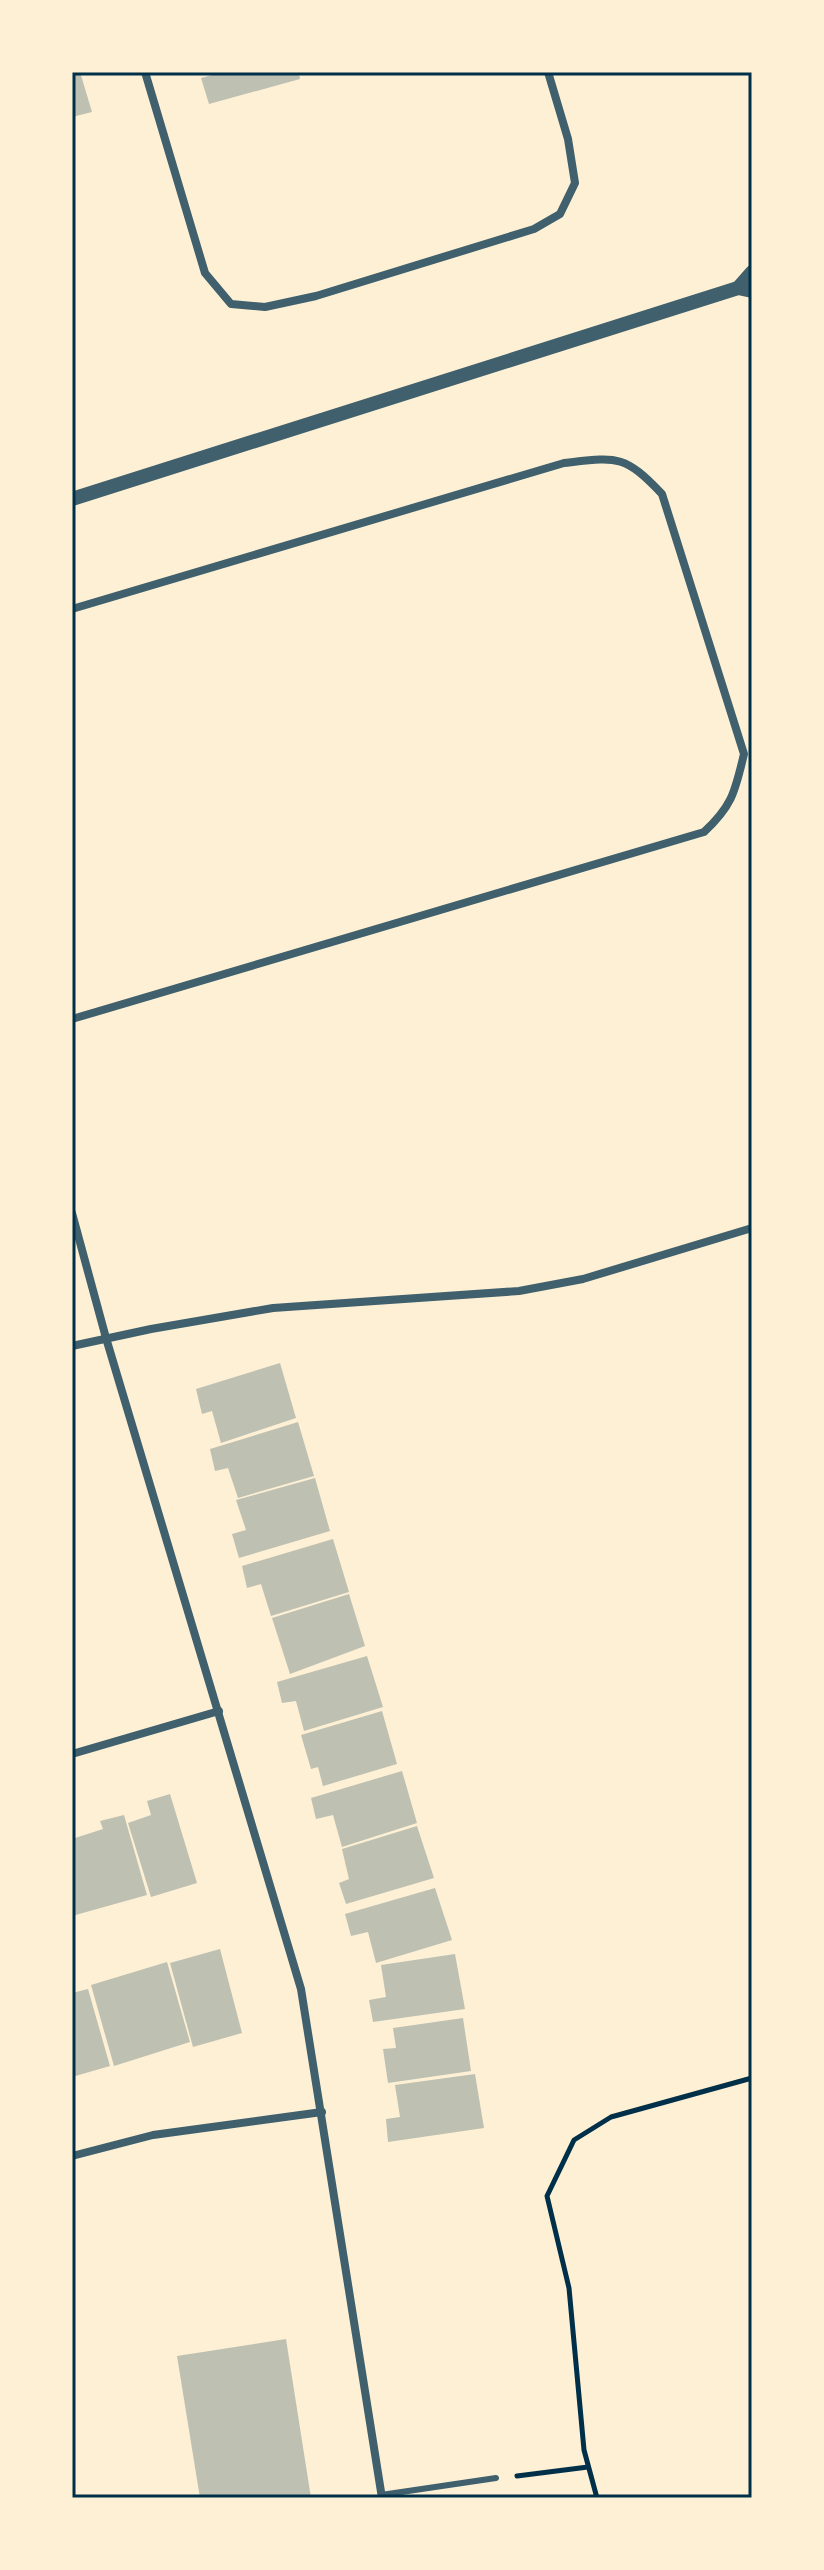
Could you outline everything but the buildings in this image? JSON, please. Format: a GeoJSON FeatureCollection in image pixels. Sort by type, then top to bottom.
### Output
{"type":"FeatureCollection","features":[{"type":"Feature","properties":{"kind":"street"},"geometry":{"type":"LineString","coordinates":[[145,72],[205,273],[231,304],[265,307],[316,296],[519,234],[560,214],[575,183],[568,139],[548,72]]}},
{"type":"Feature","properties":{"kind":"street"},"geometry":{"type":"LineString","coordinates":[[72,499],[745,290],[752,272]]}},
{"type":"Feature","properties":{"kind":"street"},"geometry":{"type":"LineString","coordinates":[[72,609],[564,463],[612,458],[640,471],[662,494],[744,754],[735,792],[723,814],[704,832],[72,1019]]}},
{"type":"Feature","properties":{"kind":"street"},"geometry":{"type":"LineString","coordinates":[[72,1213],[106,1338],[301,1989],[382,2497]]}},
{"type":"Feature","properties":{"kind":"street"},"geometry":{"type":"LineString","coordinates":[[72,1346],[273,1308],[519,1291],[583,1279],[752,1228]]}},
{"type":"Feature","properties":{"kind":"street"},"geometry":{"type":"LineString","coordinates":[[72,1754],[219,1711]]}},
{"type":"Feature","properties":{"kind":"street"},"geometry":{"type":"LineString","coordinates":[[72,2156],[153,2135],[322,2112]]}},
{"type":"Feature","properties":{"kind":"lane"},"geometry":{"type":"LineString","coordinates":[[382,2497],[496,2478]]}},
{"type":"Feature","properties":{"kind":"path"},"geometry":{"type":"LineString","coordinates":[[597,2498],[584,2450],[569,2288],[547,2196],[574,2140],[611,2117],[752,2078]]}},
{"type":"Feature","properties":{"kind":"path"},"geometry":{"type":"LineString","coordinates":[[496,2478],[588,2467]]}}]}
